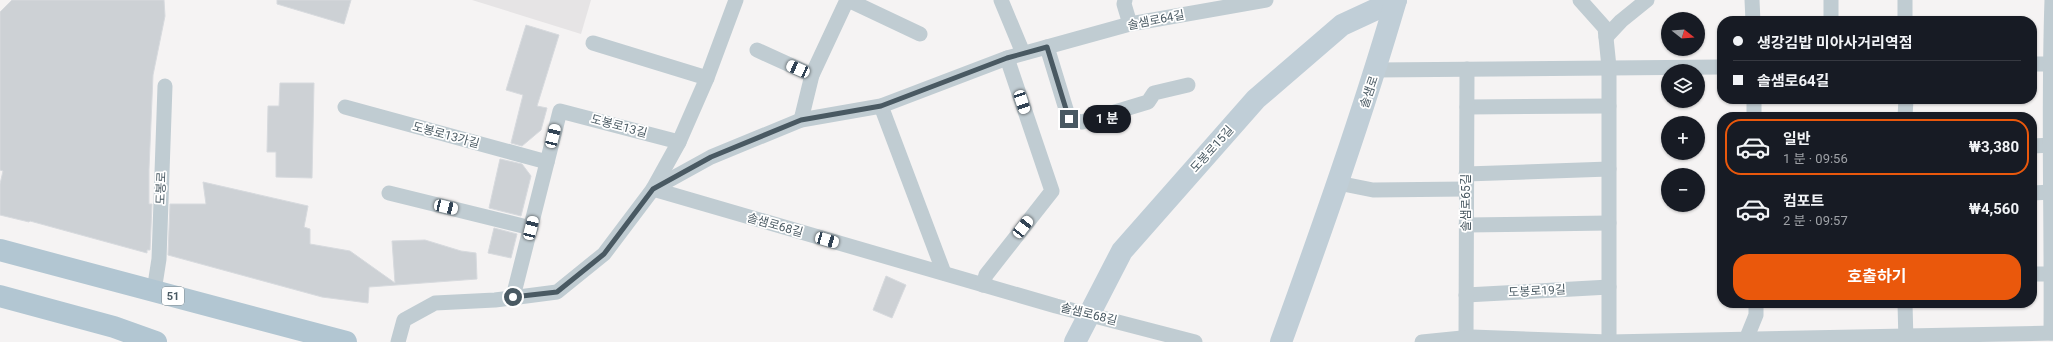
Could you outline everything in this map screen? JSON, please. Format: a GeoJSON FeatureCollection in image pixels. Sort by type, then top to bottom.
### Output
{"type":"FeatureCollection","features":[{"type":"Feature","properties":{"kind":"main road","name":"솔샘로"},"geometry":{"type":"LineString","coordinates":[[1281,342],[1338,183],[1376,70],[1396,0]]}},
{"type":"Feature","properties":{"kind":"main road","name":"도봉로15길"},"geometry":{"type":"LineString","coordinates":[[1075,342],[1122,251],[1256,99],[1342,26],[1396,0]]}},
{"type":"Feature","properties":{"kind":"main road","name":"51"},"geometry":{"type":"LineString","coordinates":[[0,250],[346,342]]}},
{"type":"Feature","properties":{"kind":"main road"},"geometry":{"type":"LineString","coordinates":[[0,296],[114,327],[156,342]]}},
{"type":"Feature","properties":{"kind":"street"},"geometry":{"type":"LineString","coordinates":[[398,342],[404,320],[435,303],[557,292],[604,254],[653,189],[679,142],[707,78],[736,0]]}},
{"type":"Feature","properties":{"kind":"street"},"geometry":{"type":"LineString","coordinates":[[801,120],[812,75],[847,0],[920,34]]}},
{"type":"Feature","properties":{"kind":"street"},"geometry":{"type":"LineString","coordinates":[[1001,0],[1023,53]]}},
{"type":"Feature","properties":{"kind":"street"},"geometry":{"type":"LineString","coordinates":[[1125,0],[1124,4],[1130,24]]}},
{"type":"Feature","properties":{"kind":"street","name":"솔샘로64길"},"geometry":{"type":"LineString","coordinates":[[653,189],[711,157],[801,120],[881,106],[1007,58],[1130,24],[1266,0]]}},
{"type":"Feature","properties":{"kind":"street"},"geometry":{"type":"LineString","coordinates":[[1580,0],[1605,28],[1609,67],[1609,342]]}},
{"type":"Feature","properties":{"kind":"street"},"geometry":{"type":"LineString","coordinates":[[1606,37],[1621,21],[1647,0]]}},
{"type":"Feature","properties":{"kind":"street"},"geometry":{"type":"LineString","coordinates":[[1752,0],[1753,16]]}},
{"type":"Feature","properties":{"kind":"street"},"geometry":{"type":"LineString","coordinates":[[1831,0],[1831,16]]}},
{"type":"Feature","properties":{"kind":"street"},"geometry":{"type":"LineString","coordinates":[[1905,0],[1905,16]]}},
{"type":"Feature","properties":{"kind":"street"},"geometry":{"type":"LineString","coordinates":[[1422,342],[1466,337],[1486,340],[1609,342],[1906,339],[2052,333],[2052,0]]}},
{"type":"Feature","properties":{"kind":"street"},"geometry":{"type":"LineString","coordinates":[[593,43],[707,78]]}},
{"type":"Feature","properties":{"kind":"street"},"geometry":{"type":"LineString","coordinates":[[1047,47],[1069,119],[1082,122],[1148,102],[1154,93],[1188,85]]}},
{"type":"Feature","properties":{"kind":"street"},"geometry":{"type":"LineString","coordinates":[[756,50],[812,75]]}},
{"type":"Feature","properties":{"kind":"street"},"geometry":{"type":"LineString","coordinates":[[983,285],[986,275],[1052,191],[1007,58]]}},
{"type":"Feature","properties":{"kind":"street"},"geometry":{"type":"LineString","coordinates":[[2037,64],[2051,64]]}},
{"type":"Feature","properties":{"kind":"street"},"geometry":{"type":"LineString","coordinates":[[1376,70],[1717,67]]}},
{"type":"Feature","properties":{"kind":"street","name":"솔샘로65길"},"geometry":{"type":"LineString","coordinates":[[1466,337],[1467,69]]}},
{"type":"Feature","properties":{"kind":"street","name":"도봉로"},"geometry":{"type":"LineString","coordinates":[[154,290],[159,259],[165,86]]}},
{"type":"Feature","properties":{"kind":"street"},"geometry":{"type":"LineString","coordinates":[[881,106],[944,273]]}},
{"type":"Feature","properties":{"kind":"street"},"geometry":{"type":"LineString","coordinates":[[1467,107],[1609,106]]}},
{"type":"Feature","properties":{"kind":"street","name":"도봉로13가길"},"geometry":{"type":"LineString","coordinates":[[345,107],[547,162]]}},
{"type":"Feature","properties":{"kind":"street","name":"도봉로13길"},"geometry":{"type":"LineString","coordinates":[[547,162],[560,111],[679,142]]}},
{"type":"Feature","properties":{"kind":"street"},"geometry":{"type":"LineString","coordinates":[[2037,146],[2052,145]]}},
{"type":"Feature","properties":{"kind":"street"},"geometry":{"type":"LineString","coordinates":[[513,297],[547,162]]}},
{"type":"Feature","properties":{"kind":"street"},"geometry":{"type":"LineString","coordinates":[[1466,174],[1609,170]]}},
{"type":"Feature","properties":{"kind":"street"},"geometry":{"type":"LineString","coordinates":[[1338,183],[1373,190],[1466,189]]}},
{"type":"Feature","properties":{"kind":"street","name":"솔샘로68길"},"geometry":{"type":"LineString","coordinates":[[653,189],[983,285],[1195,342]]}},
{"type":"Feature","properties":{"kind":"street"},"geometry":{"type":"LineString","coordinates":[[2037,193],[2052,192]]}},
{"type":"Feature","properties":{"kind":"street"},"geometry":{"type":"LineString","coordinates":[[389,194],[531,228]]}},
{"type":"Feature","properties":{"kind":"street"},"geometry":{"type":"LineString","coordinates":[[1466,225],[1609,223]]}},
{"type":"Feature","properties":{"kind":"street"},"geometry":{"type":"LineString","coordinates":[[2037,274],[2052,274]]}},
{"type":"Feature","properties":{"kind":"street","name":"도봉로19길"},"geometry":{"type":"LineString","coordinates":[[1466,295],[1609,287]]}},
{"type":"Feature","properties":{"kind":"street"},"geometry":{"type":"LineString","coordinates":[[1746,341],[1756,315],[1756,308]]}},
{"type":"Feature","properties":{"kind":"street"},"geometry":{"type":"LineString","coordinates":[[1905,308],[1906,339]]}},
{"type":"Feature","properties":{"kind":"shaded area"},"geometry":{"type":"Polygon","coordinates":[[[472,0],[591,0],[581,34],[472,0]]]}},
{"type":"Feature","properties":{"kind":"building"},"geometry":{"type":"Polygon","coordinates":[[[12,0],[164,0],[165,16],[153,75],[149,169],[149,204],[152,204],[150,250],[147,250],[147,253],[30,221],[0,215],[0,184],[3,171],[0,170],[0,12],[12,0]]]}},
{"type":"Feature","properties":{"kind":"building"},"geometry":{"type":"Polygon","coordinates":[[[277,0],[351,0],[344,24],[277,4],[277,0]]]}},
{"type":"Feature","properties":{"kind":"building"},"geometry":{"type":"Polygon","coordinates":[[[526,25],[559,35],[537,106],[547,108],[541,130],[522,146],[511,143],[523,95],[506,90],[526,25]]]}},
{"type":"Feature","properties":{"kind":"building"},"geometry":{"type":"Polygon","coordinates":[[[280,83],[314,83],[312,178],[276,177],[276,152],[267,152],[268,106],[279,106],[280,83]]]}},
{"type":"Feature","properties":{"kind":"building"},"geometry":{"type":"Polygon","coordinates":[[[500,159],[522,164],[531,176],[521,216],[489,208],[500,159]]]}},
{"type":"Feature","properties":{"kind":"building"},"geometry":{"type":"Polygon","coordinates":[[[203,182],[308,206],[304,227],[310,229],[310,244],[350,251],[395,283],[392,241],[425,240],[461,251],[476,253],[477,279],[369,287],[368,303],[322,297],[168,255],[170,204],[206,204],[203,182]]]}},
{"type":"Feature","properties":{"kind":"building"},"geometry":{"type":"Polygon","coordinates":[[[494,228],[517,234],[511,258],[488,253],[494,228]]]}},
{"type":"Feature","properties":{"kind":"building"},"geometry":{"type":"Polygon","coordinates":[[[886,276],[906,285],[892,318],[873,310],[886,276]]]}},
{"type":"Feature","properties":{"kind":"route"},"geometry":{"type":"LineString","coordinates":[[513,297],[557,292],[604,254],[653,189],[711,157],[801,120],[881,106],[1007,58],[1047,47],[1069,119]]}}]}
